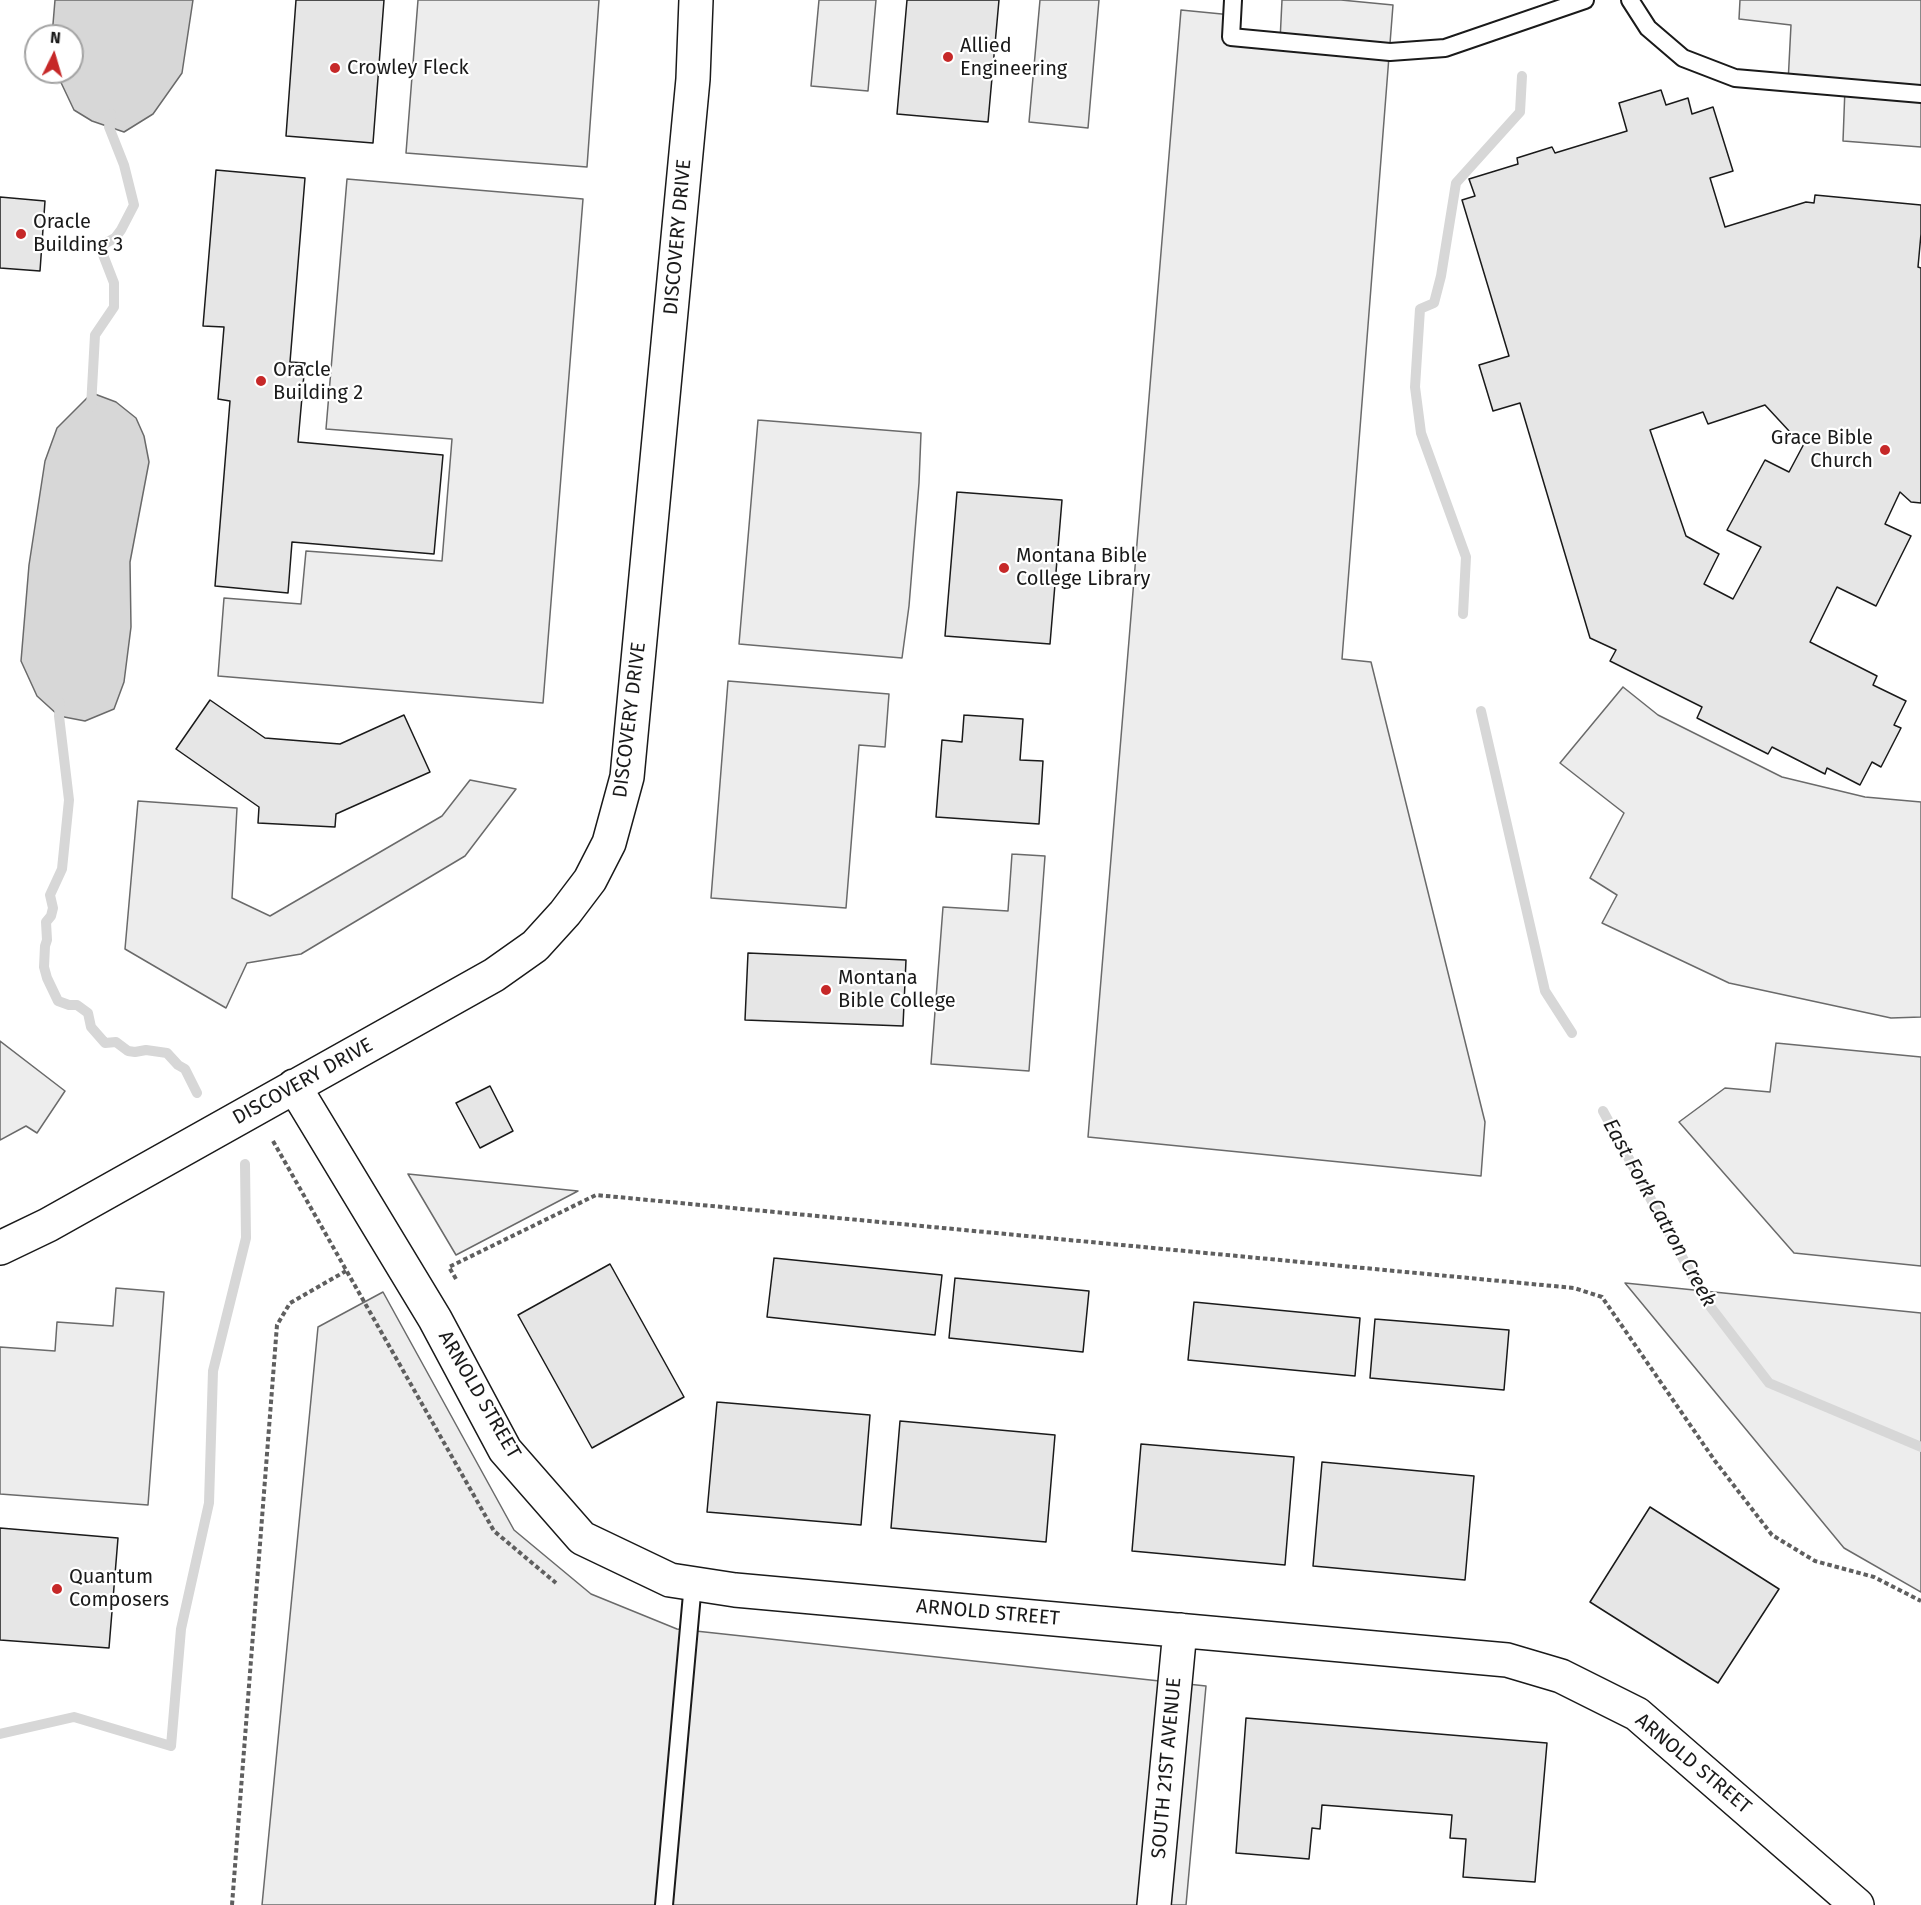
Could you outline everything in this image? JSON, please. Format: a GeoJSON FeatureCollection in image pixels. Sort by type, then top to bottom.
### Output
{"type":"FeatureCollection","features":[{"type":"Feature","properties":{"kind":"street","name":"DISCOVERY DRIVE"},"geometry":{"type":"LineString","coordinates":[[0,1248],[48,1225],[494,975],[535,946],[565,913],[590,880],[609,843],[627,777],[693,79],[696,0]]}},
{"type":"Feature","properties":{"kind":"street","name":"ARNOLD STREET"},"geometry":{"type":"LineString","coordinates":[[294,1086],[435,1319],[505,1450],[582,1538],[670,1580],[735,1590],[1507,1660],[1561,1676],[1637,1714],[1857,1905]]}},
{"type":"Feature","properties":{"kind":"street","name":"SOUTH 21ST AVENUE"},"geometry":{"type":"LineString","coordinates":[[1154,1905],[1180,1630]]}},
{"type":"Feature","properties":{"kind":"lane"},"geometry":{"type":"LineString","coordinates":[[1233,0],[1231,37],[1390,52],[1445,48],[1585,0]]}},
{"type":"Feature","properties":{"kind":"lane"},"geometry":{"type":"LineString","coordinates":[[1630,0],[1648,28],[1683,58],[1735,78],[1921,94]]}},
{"type":"Feature","properties":{"kind":"lane"},"geometry":{"type":"LineString","coordinates":[[664,1905],[693,1583]]}},
{"type":"Feature","properties":{"kind":"path"},"geometry":{"type":"LineString","coordinates":[[255,1109],[494,1531],[555,1583]]}},
{"type":"Feature","properties":{"kind":"path"},"geometry":{"type":"LineString","coordinates":[[458,1284],[449,1267],[596,1194],[1574,1287],[1602,1297],[1715,1461],[1772,1535],[1815,1561],[1874,1577],[1921,1601]]}},
{"type":"Feature","properties":{"kind":"path"},"geometry":{"type":"LineString","coordinates":[[232,1905],[278,1325],[290,1303],[346,1271]]}},
{"type":"Feature","properties":{"kind":"shaded area"},"geometry":{"type":"Polygon","coordinates":[[[55,0],[193,0],[182,73],[153,114],[124,132],[92,121],[74,110],[62,84],[84,84],[84,24],[53,24],[55,0]]]}},
{"type":"Feature","properties":{"kind":"shaded area"},"geometry":{"type":"Polygon","coordinates":[[[418,0],[599,0],[587,167],[406,153],[418,0]]]}},
{"type":"Feature","properties":{"kind":"shaded area"},"geometry":{"type":"Polygon","coordinates":[[[819,0],[876,0],[868,91],[811,86],[819,0]]]}},
{"type":"Feature","properties":{"kind":"shaded area"},"geometry":{"type":"Polygon","coordinates":[[[1040,0],[1099,0],[1088,128],[1029,122],[1040,0]]]}},
{"type":"Feature","properties":{"kind":"shaded area"},"geometry":{"type":"Polygon","coordinates":[[[1282,0],[1341,0],[1393,5],[1342,659],[1371,662],[1485,1122],[1481,1176],[1088,1137],[1181,10],[1232,15],[1231,37],[1280,41],[1282,0]]]}},
{"type":"Feature","properties":{"kind":"shaded area"},"geometry":{"type":"Polygon","coordinates":[[[1740,0],[1921,0],[1921,147],[1843,141],[1845,88],[1788,83],[1791,25],[1739,19],[1740,0]]]}},
{"type":"Feature","properties":{"kind":"shaded area"},"geometry":{"type":"Polygon","coordinates":[[[347,179],[583,199],[543,703],[218,676],[224,598],[301,604],[306,551],[442,561],[452,439],[326,429],[347,179]]]}},
{"type":"Feature","properties":{"kind":"shaded area"},"geometry":{"type":"Polygon","coordinates":[[[92,393],[116,402],[136,418],[144,436],[149,462],[130,562],[131,627],[124,682],[114,709],[85,721],[59,716],[37,696],[21,661],[29,565],[45,461],[57,428],[92,393]]]}},
{"type":"Feature","properties":{"kind":"shaded area"},"geometry":{"type":"Polygon","coordinates":[[[758,420],[921,433],[909,606],[902,658],[739,644],[758,420]]]}},
{"type":"Feature","properties":{"kind":"shaded area"},"geometry":{"type":"Polygon","coordinates":[[[728,681],[889,694],[885,747],[859,745],[846,908],[711,898],[728,681]]]}},
{"type":"Feature","properties":{"kind":"shaded area"},"geometry":{"type":"Polygon","coordinates":[[[1623,687],[1658,715],[1782,777],[1865,797],[1921,802],[1921,1017],[1891,1018],[1729,983],[1602,923],[1617,895],[1590,878],[1624,813],[1560,763],[1623,687]]]}},
{"type":"Feature","properties":{"kind":"shaded area"},"geometry":{"type":"Polygon","coordinates":[[[470,780],[516,789],[465,856],[301,954],[247,963],[226,1008],[125,949],[138,801],[237,808],[232,898],[270,916],[442,816],[470,780]]]}},
{"type":"Feature","properties":{"kind":"shaded area"},"geometry":{"type":"Polygon","coordinates":[[[1012,854],[1045,856],[1029,1071],[931,1064],[943,907],[1008,911],[1012,854]]]}},
{"type":"Feature","properties":{"kind":"shaded area"},"geometry":{"type":"Polygon","coordinates":[[[0,1041],[65,1091],[37,1133],[26,1126],[0,1140],[0,1041]]]}},
{"type":"Feature","properties":{"kind":"shaded area"},"geometry":{"type":"Polygon","coordinates":[[[1776,1043],[1921,1057],[1921,1266],[1794,1253],[1679,1122],[1725,1088],[1770,1092],[1776,1043]]]}},
{"type":"Feature","properties":{"kind":"shaded area"},"geometry":{"type":"Polygon","coordinates":[[[408,1174],[578,1191],[456,1255],[408,1174]]]}},
{"type":"Feature","properties":{"kind":"shaded area"},"geometry":{"type":"Polygon","coordinates":[[[1625,1283],[1921,1313],[1921,1592],[1844,1548],[1625,1283]]]}},
{"type":"Feature","properties":{"kind":"shaded area"},"geometry":{"type":"Polygon","coordinates":[[[116,1288],[164,1292],[148,1505],[0,1494],[0,1347],[55,1351],[57,1322],[113,1326],[116,1288]]]}},
{"type":"Feature","properties":{"kind":"shaded area"},"geometry":{"type":"Polygon","coordinates":[[[383,1292],[514,1530],[591,1594],[677,1629],[1206,1686],[1186,1905],[262,1905],[318,1327],[383,1292]]]}},
{"type":"Feature","properties":{"kind":"building","name":"Crowley Fleck"},"geometry":{"type":"Polygon","coordinates":[[[296,0],[384,0],[373,143],[286,136],[296,0]]]}},
{"type":"Feature","properties":{"kind":"building","name":"Allied Engineering"},"geometry":{"type":"Polygon","coordinates":[[[907,0],[999,0],[988,122],[897,114],[907,0]]]}},
{"type":"Feature","properties":{"kind":"building"},"geometry":{"type":"Polygon","coordinates":[[[1661,90],[1666,105],[1688,98],[1692,114],[1713,107],[1733,171],[1710,178],[1725,227],[1806,202],[1814,203],[1815,195],[1921,205],[1918,267],[1921,268],[1921,503],[1911,502],[1900,492],[1885,524],[1911,536],[1876,606],[1837,587],[1810,642],[1877,676],[1873,685],[1906,701],[1894,725],[1901,728],[1881,767],[1872,762],[1860,785],[1827,768],[1825,774],[1772,747],[1768,754],[1697,718],[1702,707],[1610,661],[1616,650],[1590,638],[1520,403],[1493,411],[1479,365],[1509,356],[1462,200],[1475,196],[1469,179],[1518,164],[1517,158],[1552,147],[1555,153],[1627,131],[1619,103],[1661,90]],[[1765,405],[1708,424],[1703,412],[1650,430],[1686,536],[1719,554],[1704,584],[1733,599],[1761,547],[1727,530],[1765,460],[1789,472],[1806,440],[1790,432],[1765,405]]]}},
{"type":"Feature","properties":{"kind":"building","name":"Oracle Building 2"},"geometry":{"type":"Polygon","coordinates":[[[216,170],[305,178],[290,362],[305,363],[298,442],[443,455],[434,554],[292,542],[288,593],[215,586],[230,401],[218,399],[224,327],[203,326],[216,170]]]}},
{"type":"Feature","properties":{"kind":"building","name":"Oracle Building 3"},"geometry":{"type":"Polygon","coordinates":[[[0,197],[45,201],[40,271],[0,268],[0,197]]]}},
{"type":"Feature","properties":{"kind":"building","name":"Montana Bible College Library"},"geometry":{"type":"Polygon","coordinates":[[[957,492],[1062,500],[1050,644],[945,636],[957,492]]]}},
{"type":"Feature","properties":{"kind":"building"},"geometry":{"type":"Polygon","coordinates":[[[210,700],[265,738],[340,744],[404,715],[430,772],[336,814],[335,827],[258,823],[259,807],[176,749],[210,700]]]}},
{"type":"Feature","properties":{"kind":"building"},"geometry":{"type":"Polygon","coordinates":[[[964,715],[1023,719],[1020,760],[1043,761],[1039,824],[936,817],[942,740],[962,742],[964,715]]]}},
{"type":"Feature","properties":{"kind":"building","name":"Montana Bible College"},"geometry":{"type":"Polygon","coordinates":[[[748,953],[906,960],[903,1026],[745,1020],[748,953]]]}},
{"type":"Feature","properties":{"kind":"building"},"geometry":{"type":"Polygon","coordinates":[[[490,1086],[513,1131],[480,1148],[456,1103],[490,1086]]]}},
{"type":"Feature","properties":{"kind":"building"},"geometry":{"type":"Polygon","coordinates":[[[774,1258],[942,1275],[935,1335],[767,1317],[774,1258]]]}},
{"type":"Feature","properties":{"kind":"building"},"geometry":{"type":"Polygon","coordinates":[[[610,1264],[684,1397],[592,1448],[518,1315],[610,1264]]]}},
{"type":"Feature","properties":{"kind":"building"},"geometry":{"type":"Polygon","coordinates":[[[955,1278],[1089,1291],[1083,1352],[949,1338],[955,1278]]]}},
{"type":"Feature","properties":{"kind":"building"},"geometry":{"type":"Polygon","coordinates":[[[1194,1302],[1360,1318],[1355,1376],[1188,1360],[1194,1302]]]}},
{"type":"Feature","properties":{"kind":"building"},"geometry":{"type":"Polygon","coordinates":[[[1375,1319],[1509,1330],[1504,1390],[1370,1378],[1375,1319]]]}},
{"type":"Feature","properties":{"kind":"building"},"geometry":{"type":"Polygon","coordinates":[[[717,1402],[870,1415],[861,1525],[707,1512],[717,1402]]]}},
{"type":"Feature","properties":{"kind":"building"},"geometry":{"type":"Polygon","coordinates":[[[900,1421],[1055,1435],[1046,1542],[891,1528],[900,1421]]]}},
{"type":"Feature","properties":{"kind":"building"},"geometry":{"type":"Polygon","coordinates":[[[1141,1444],[1294,1457],[1285,1565],[1132,1551],[1141,1444]]]}},
{"type":"Feature","properties":{"kind":"building"},"geometry":{"type":"Polygon","coordinates":[[[1322,1462],[1474,1476],[1465,1580],[1313,1566],[1322,1462]]]}},
{"type":"Feature","properties":{"kind":"building"},"geometry":{"type":"Polygon","coordinates":[[[1650,1507],[1779,1589],[1718,1683],[1590,1602],[1650,1507]]]}},
{"type":"Feature","properties":{"kind":"building","name":"Quantum Composers"},"geometry":{"type":"Polygon","coordinates":[[[0,1528],[118,1538],[109,1648],[0,1640],[0,1528]]]}},
{"type":"Feature","properties":{"kind":"building"},"geometry":{"type":"Polygon","coordinates":[[[1246,1718],[1547,1743],[1535,1882],[1463,1877],[1466,1839],[1450,1838],[1452,1815],[1322,1805],[1320,1829],[1312,1828],[1309,1859],[1236,1853],[1246,1718]]]}},
{"type":"Feature","properties":{"kind":"waterway","name":"East Fork Catron Creek"},"geometry":{"type":"LineString","coordinates":[[1463,614],[1466,557],[1421,433],[1415,387],[1420,309],[1434,303],[1441,276],[1456,183],[1520,112],[1522,76]]}},
{"type":"Feature","properties":{"kind":"waterway"},"geometry":{"type":"LineString","coordinates":[[91,407],[95,335],[114,307],[114,283],[102,252],[104,244],[115,238],[121,230],[134,205],[124,165],[109,127],[111,114]]}},
{"type":"Feature","properties":{"kind":"waterway"},"geometry":{"type":"LineString","coordinates":[[60,703],[59,716],[69,800],[62,869],[50,895],[53,908],[46,922],[44,967],[47,978],[58,1001],[77,1005],[88,1013],[91,1027],[105,1043],[116,1042],[128,1051],[146,1050],[167,1053],[185,1069],[197,1093]]}},
{"type":"Feature","properties":{"kind":"waterway","name":"East Fork Catron Creek"},"geometry":{"type":"LineString","coordinates":[[1481,711],[1545,991],[1572,1033]]}},
{"type":"Feature","properties":{"kind":"waterway","name":"East Fork Catron Creek"},"geometry":{"type":"LineString","coordinates":[[1603,1111],[1706,1301],[1769,1383],[1921,1447]]}},
{"type":"Feature","properties":{"kind":"waterway"},"geometry":{"type":"LineString","coordinates":[[0,1734],[74,1717],[171,1746],[181,1629],[209,1503],[213,1371],[246,1238],[245,1164]]}},
{"type":"Feature","properties":{"kind":"place","name":"Allied Engineering"},"geometry":{"type":"Point","coordinates":[948,57]}},
{"type":"Feature","properties":{"kind":"place","name":"Crowley Fleck"},"geometry":{"type":"Point","coordinates":[335,68]}},
{"type":"Feature","properties":{"kind":"place","name":"Oracle Building 3"},"geometry":{"type":"Point","coordinates":[21,234]}},
{"type":"Feature","properties":{"kind":"place","name":"Oracle Building 2"},"geometry":{"type":"Point","coordinates":[261,381]}},
{"type":"Feature","properties":{"kind":"place","name":"Grace Bible Church"},"geometry":{"type":"Point","coordinates":[1885,450]}},
{"type":"Feature","properties":{"kind":"place","name":"Montana Bible College Library"},"geometry":{"type":"Point","coordinates":[1004,568]}},
{"type":"Feature","properties":{"kind":"place","name":"Montana Bible College"},"geometry":{"type":"Point","coordinates":[826,990]}},
{"type":"Feature","properties":{"kind":"place","name":"Quantum Composers"},"geometry":{"type":"Point","coordinates":[57,1589]}}]}
